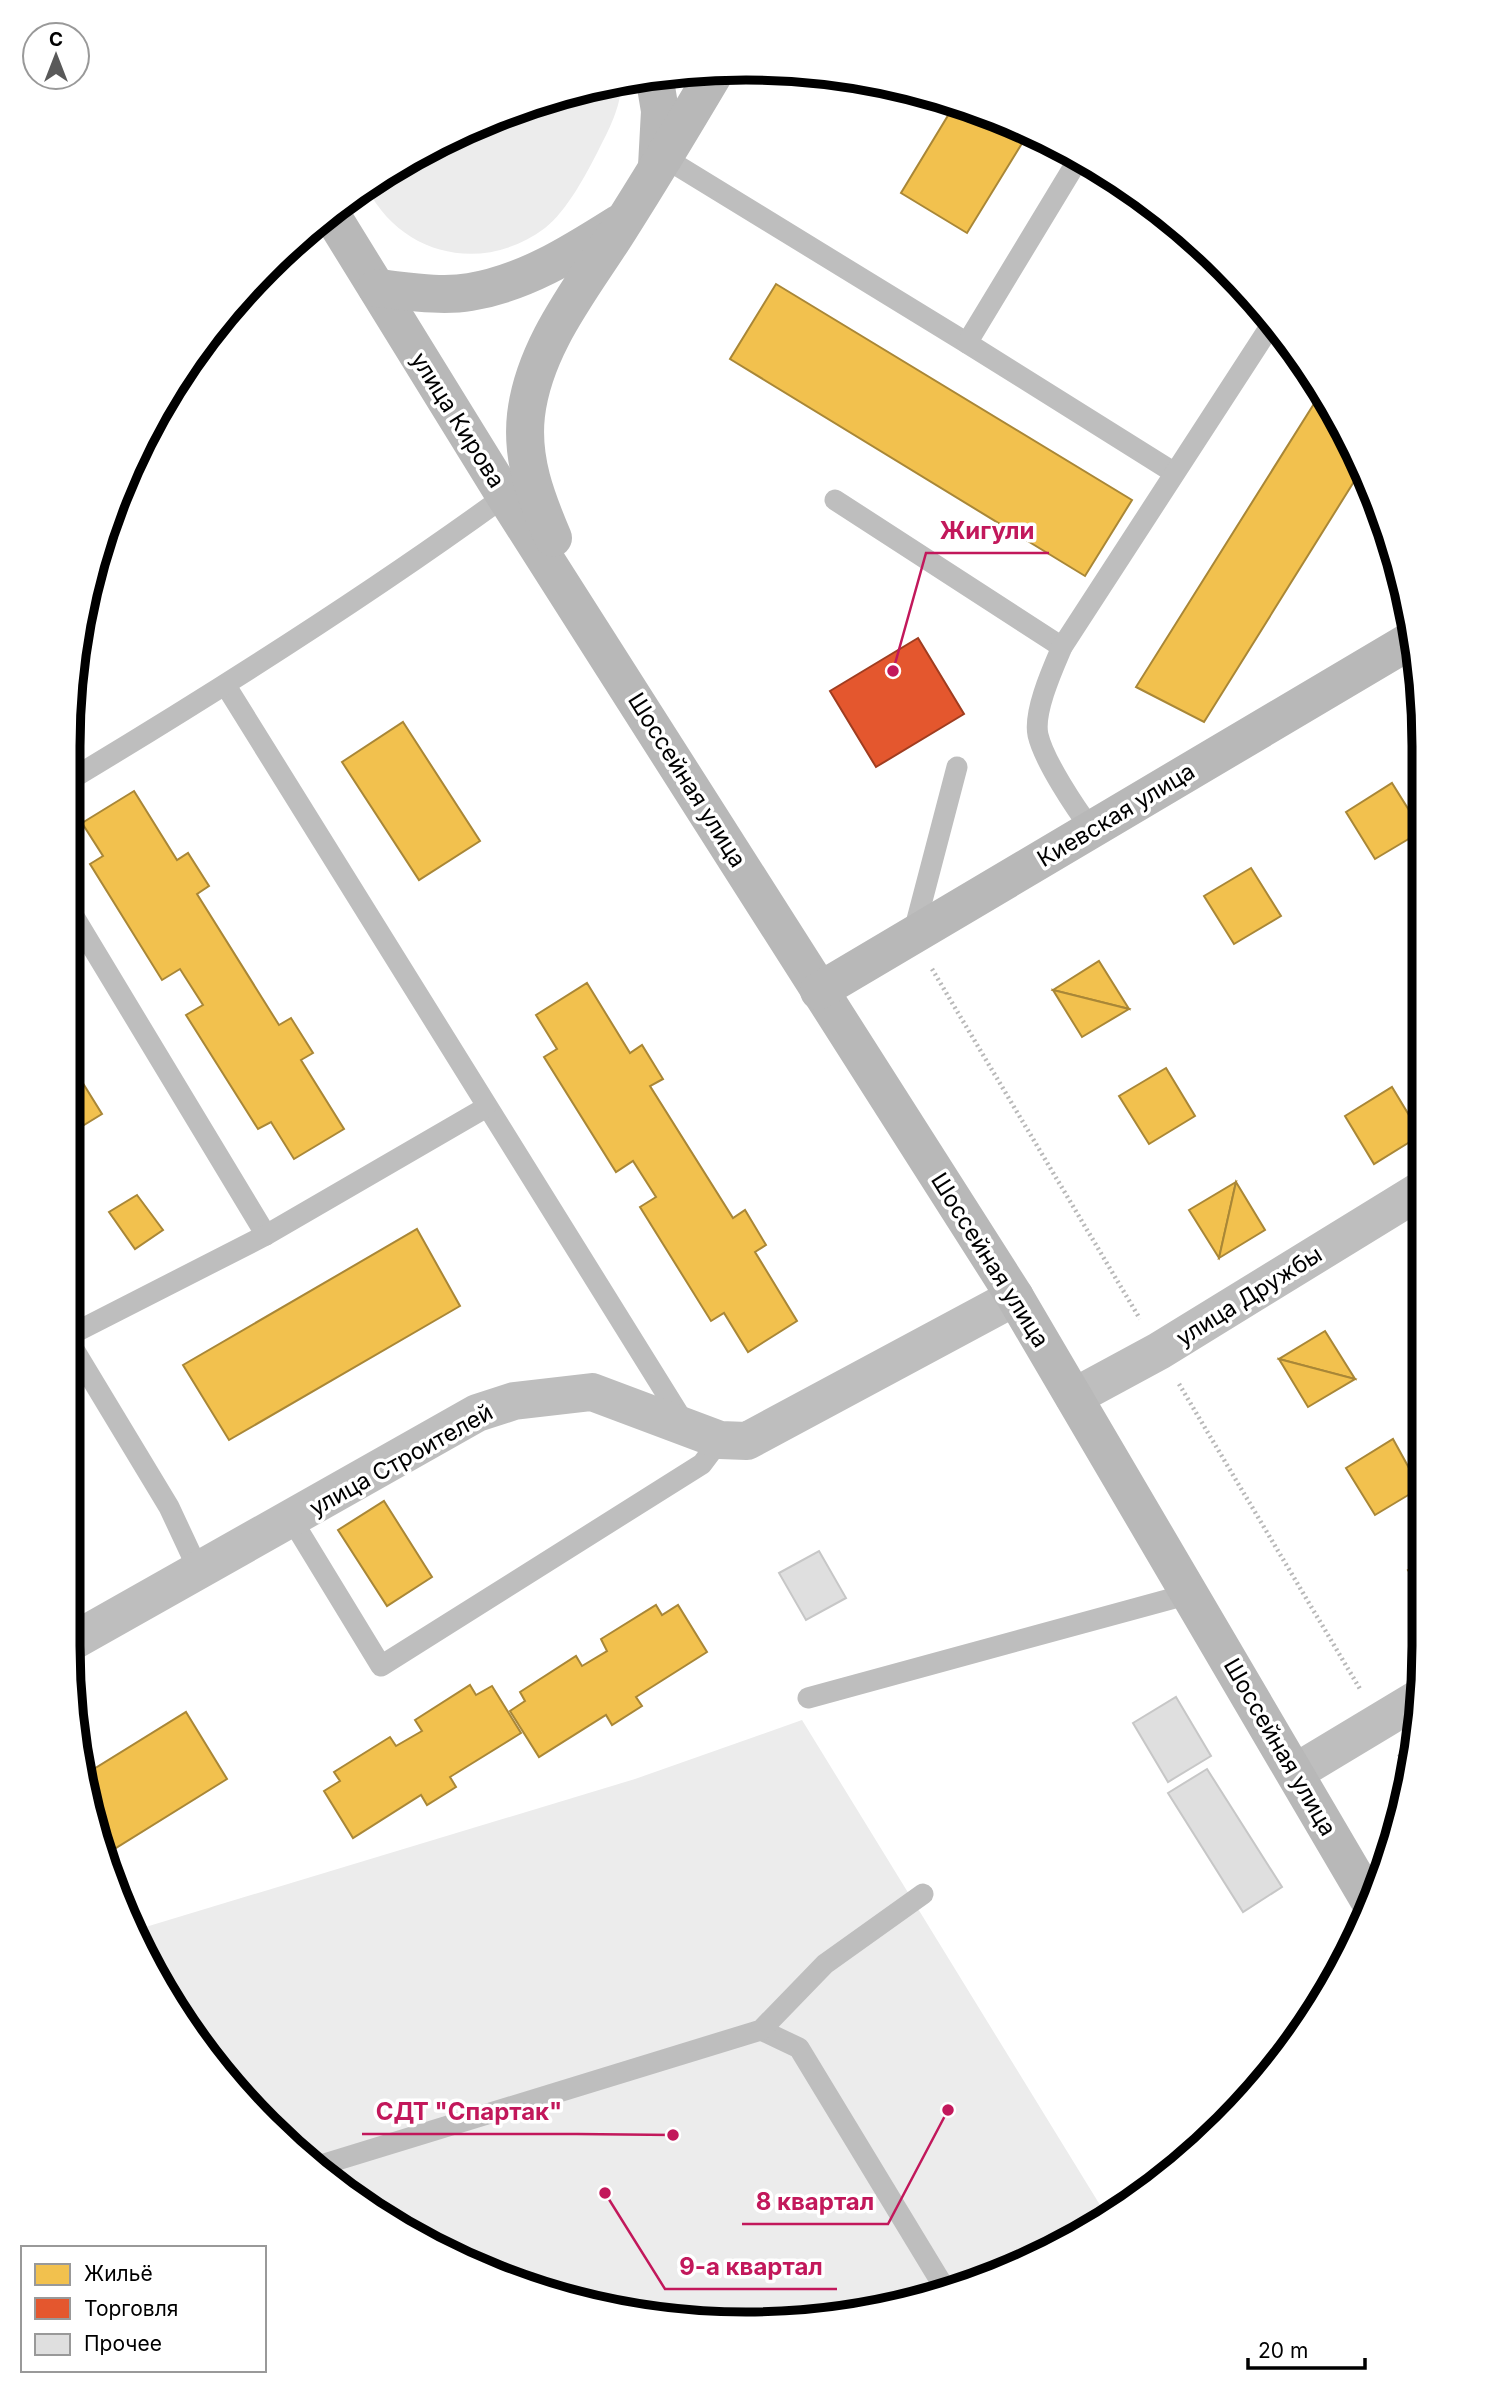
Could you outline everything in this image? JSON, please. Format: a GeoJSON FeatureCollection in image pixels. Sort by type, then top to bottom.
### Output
{"type":"FeatureCollection","features":[{"type":"Feature","properties":{"kind":"main road"},"geometry":{"type":"LineString","coordinates":[[587,624],[534,492],[526,457],[526,417],[533,378],[553,334],[661,165],[709,82]]}},
{"type":"Feature","properties":{"kind":"main road"},"geometry":{"type":"LineString","coordinates":[[656,87],[660,111],[661,165]]}},
{"type":"Feature","properties":{"kind":"main road"},"geometry":{"type":"LineString","coordinates":[[377,288],[468,292],[514,281],[567,256],[626,219]]}},
{"type":"Feature","properties":{"kind":"main road","name":"улица Кирова"},"geometry":{"type":"LineString","coordinates":[[336,222],[587,624]]}},
{"type":"Feature","properties":{"kind":"main road","name":"Шоссейная улица"},"geometry":{"type":"LineString","coordinates":[[587,624],[1015,1297],[1365,1893]]}},
{"type":"Feature","properties":{"kind":"main road","name":"Киевская улица"},"geometry":{"type":"LineString","coordinates":[[819,991],[1404,644]]}},
{"type":"Feature","properties":{"kind":"street","name":"улица Дружбы"},"geometry":{"type":"LineString","coordinates":[[1074,1397],[1159,1351],[1412,1196]]}},
{"type":"Feature","properties":{"kind":"street","name":"улица Строителей"},"geometry":{"type":"LineString","coordinates":[[80,1637],[198,1569],[292,1520],[477,1413],[514,1401],[592,1392],[686,1425],[720,1440],[747,1441],[1015,1297]]}},
{"type":"Feature","properties":{"kind":"street"},"geometry":{"type":"LineString","coordinates":[[1296,1772],[1410,1704]]}},
{"type":"Feature","properties":{"kind":"lane"},"geometry":{"type":"LineString","coordinates":[[661,165],[967,343],[1174,472]]}},
{"type":"Feature","properties":{"kind":"lane"},"geometry":{"type":"LineString","coordinates":[[967,343],[1074,167]]}},
{"type":"Feature","properties":{"kind":"lane"},"geometry":{"type":"LineString","coordinates":[[1092,830],[1071,803],[1038,734],[1045,688],[1062,647],[1267,331]]}},
{"type":"Feature","properties":{"kind":"lane"},"geometry":{"type":"LineString","coordinates":[[80,774],[226,686],[423,556],[505,496]]}},
{"type":"Feature","properties":{"kind":"lane"},"geometry":{"type":"LineString","coordinates":[[835,500],[1062,647]]}},
{"type":"Feature","properties":{"kind":"lane"},"geometry":{"type":"LineString","coordinates":[[226,686],[485,1108],[686,1425]]}},
{"type":"Feature","properties":{"kind":"lane"},"geometry":{"type":"LineString","coordinates":[[912,936],[957,768]]}},
{"type":"Feature","properties":{"kind":"lane"},"geometry":{"type":"LineString","coordinates":[[80,928],[265,1235]]}},
{"type":"Feature","properties":{"kind":"lane"},"geometry":{"type":"LineString","coordinates":[[80,1330],[265,1235],[485,1108]]}},
{"type":"Feature","properties":{"kind":"lane"},"geometry":{"type":"LineString","coordinates":[[80,1360],[169,1507],[198,1569]]}},
{"type":"Feature","properties":{"kind":"lane"},"geometry":{"type":"LineString","coordinates":[[292,1520],[381,1666],[702,1464],[720,1440]]}},
{"type":"Feature","properties":{"kind":"lane"},"geometry":{"type":"LineString","coordinates":[[808,1699],[1189,1594]]}},
{"type":"Feature","properties":{"kind":"lane"},"geometry":{"type":"LineString","coordinates":[[327,2163],[761,2030],[825,1964],[923,1894]]}},
{"type":"Feature","properties":{"kind":"lane"},"geometry":{"type":"LineString","coordinates":[[761,2030],[799,2048],[942,2283]]}},
{"type":"Feature","properties":{"kind":"shaded area"},"geometry":{"type":"Polygon","coordinates":[[[621,92],[611,125],[576,191],[553,221],[521,242],[496,251],[471,254],[446,251],[423,243],[401,230],[382,211],[372,196],[452,149],[532,116],[621,92]]]}},
{"type":"Feature","properties":{"kind":"shaded area"},"geometry":{"type":"Polygon","coordinates":[[[802,1720],[1102,2209],[1041,2244],[961,2277],[919,2290],[833,2307],[790,2311],[703,2311],[617,2300],[574,2290],[492,2262],[452,2244],[376,2200],[307,2147],[246,2086],[218,2052],[170,1980],[143,1928],[635,1779],[802,1720]]]}},
{"type":"Feature","properties":{"kind":"building: Жильё"},"geometry":{"type":"Polygon","coordinates":[[[950,113],[1023,141],[967,233],[901,193],[950,113]]]}},
{"type":"Feature","properties":{"kind":"building: Жильё"},"geometry":{"type":"Polygon","coordinates":[[[776,284],[1132,500],[1085,576],[730,359],[776,284]]]}},
{"type":"Feature","properties":{"kind":"building: Жильё"},"geometry":{"type":"Polygon","coordinates":[[[1315,401],[1356,479],[1204,722],[1136,687],[1315,401]]]}},
{"type":"Feature","properties":{"kind":"building: Жильё"},"geometry":{"type":"Polygon","coordinates":[[[403,722],[480,841],[419,880],[342,762],[403,722]]]}},
{"type":"Feature","properties":{"kind":"building: Жильё"},"geometry":{"type":"Polygon","coordinates":[[[1392,783],[1412,815],[1412,837],[1375,859],[1346,812],[1392,783]]]}},
{"type":"Feature","properties":{"kind":"building: Жильё"},"geometry":{"type":"Polygon","coordinates":[[[134,791],[177,860],[188,853],[209,886],[197,894],[279,1025],[291,1018],[313,1053],[301,1060],[344,1129],[294,1159],[271,1122],[258,1129],[186,1015],[203,1005],[180,969],[162,980],[90,864],[103,856],[82,823],[134,791]]]}},
{"type":"Feature","properties":{"kind":"building: Жильё"},"geometry":{"type":"Polygon","coordinates":[[[1251,868],[1281,916],[1234,944],[1204,896],[1251,868]]]}},
{"type":"Feature","properties":{"kind":"building: Жильё"},"geometry":{"type":"Polygon","coordinates":[[[1099,961],[1129,1009],[1053,990],[1099,961]]]}},
{"type":"Feature","properties":{"kind":"building: Жильё"},"geometry":{"type":"Polygon","coordinates":[[[587,983],[630,1053],[642,1045],[663,1079],[650,1086],[733,1218],[745,1210],[766,1245],[755,1252],[797,1321],[748,1352],[724,1313],[711,1321],[640,1207],[656,1197],[633,1161],[616,1172],[544,1057],[557,1049],[536,1015],[587,983]]]}},
{"type":"Feature","properties":{"kind":"building: Жильё"},"geometry":{"type":"Polygon","coordinates":[[[1053,990],[1129,1009],[1082,1037],[1053,990]]]}},
{"type":"Feature","properties":{"kind":"building: Жильё"},"geometry":{"type":"Polygon","coordinates":[[[1166,1068],[1195,1116],[1149,1144],[1119,1096],[1166,1068]]]}},
{"type":"Feature","properties":{"kind":"building: Жильё"},"geometry":{"type":"Polygon","coordinates":[[[80,1078],[102,1114],[80,1127],[80,1078]]]}},
{"type":"Feature","properties":{"kind":"building: Жильё"},"geometry":{"type":"Polygon","coordinates":[[[1392,1087],[1412,1120],[1412,1141],[1374,1164],[1345,1116],[1392,1087]]]}},
{"type":"Feature","properties":{"kind":"building: Жильё"},"geometry":{"type":"Polygon","coordinates":[[[1236,1182],[1219,1258],[1189,1210],[1236,1182]]]}},
{"type":"Feature","properties":{"kind":"building: Жильё"},"geometry":{"type":"Polygon","coordinates":[[[1236,1182],[1265,1230],[1219,1258],[1236,1182]]]}},
{"type":"Feature","properties":{"kind":"building: Жильё"},"geometry":{"type":"Polygon","coordinates":[[[137,1195],[163,1230],[135,1249],[109,1212],[137,1195]]]}},
{"type":"Feature","properties":{"kind":"building: Жильё"},"geometry":{"type":"Polygon","coordinates":[[[417,1229],[460,1306],[229,1440],[183,1365],[417,1229]]]}},
{"type":"Feature","properties":{"kind":"building: Жильё"},"geometry":{"type":"Polygon","coordinates":[[[1325,1331],[1355,1379],[1279,1359],[1325,1331]]]}},
{"type":"Feature","properties":{"kind":"building: Жильё"},"geometry":{"type":"Polygon","coordinates":[[[1279,1359],[1355,1379],[1308,1407],[1279,1359]]]}},
{"type":"Feature","properties":{"kind":"building: Жильё"},"geometry":{"type":"Polygon","coordinates":[[[1393,1439],[1412,1473],[1412,1493],[1375,1515],[1346,1468],[1393,1439]]]}},
{"type":"Feature","properties":{"kind":"building: Жильё"},"geometry":{"type":"Polygon","coordinates":[[[384,1501],[432,1577],[387,1606],[338,1530],[384,1501]]]}},
{"type":"Feature","properties":{"kind":"building: Жильё"},"geometry":{"type":"Polygon","coordinates":[[[656,1605],[662,1615],[678,1605],[707,1652],[636,1697],[642,1706],[612,1725],[606,1715],[539,1757],[510,1711],[525,1701],[520,1692],[576,1656],[582,1666],[607,1651],[601,1639],[656,1605]]]}},
{"type":"Feature","properties":{"kind":"building: Жильё"},"geometry":{"type":"Polygon","coordinates":[[[470,1685],[476,1695],[492,1686],[521,1733],[450,1777],[456,1787],[427,1805],[421,1795],[353,1838],[324,1791],[340,1781],[334,1772],[390,1737],[396,1746],[422,1731],[415,1720],[470,1685]]]}},
{"type":"Feature","properties":{"kind":"building: Жильё"},"geometry":{"type":"Polygon","coordinates":[[[186,1712],[227,1779],[113,1850],[92,1770],[186,1712]]]}},
{"type":"Feature","properties":{"kind":"building: Торговля"},"geometry":{"type":"Polygon","coordinates":[[[918,638],[964,714],[876,767],[830,691],[918,638]]]}},
{"type":"Feature","properties":{"kind":"building: Прочее"},"geometry":{"type":"Polygon","coordinates":[[[819,1551],[846,1598],[806,1620],[779,1573],[819,1551]]]}},
{"type":"Feature","properties":{"kind":"building: Прочее"},"geometry":{"type":"Polygon","coordinates":[[[1176,1697],[1211,1756],[1168,1782],[1133,1723],[1176,1697]]]}},
{"type":"Feature","properties":{"kind":"building: Прочее"},"geometry":{"type":"Polygon","coordinates":[[[1207,1769],[1282,1887],[1243,1912],[1168,1793],[1207,1769]]]}},
{"type":"Feature","properties":{"kind":"place","name":"Жигули"},"geometry":{"type":"Point","coordinates":[893,671]}},
{"type":"Feature","properties":{"kind":"place","name":"8 квартал"},"geometry":{"type":"Point","coordinates":[948,2110]}},
{"type":"Feature","properties":{"kind":"place","name":"СДТ \"Спартак\""},"geometry":{"type":"Point","coordinates":[673,2135]}},
{"type":"Feature","properties":{"kind":"place","name":"9-а квартал"},"geometry":{"type":"Point","coordinates":[605,2193]}}]}
